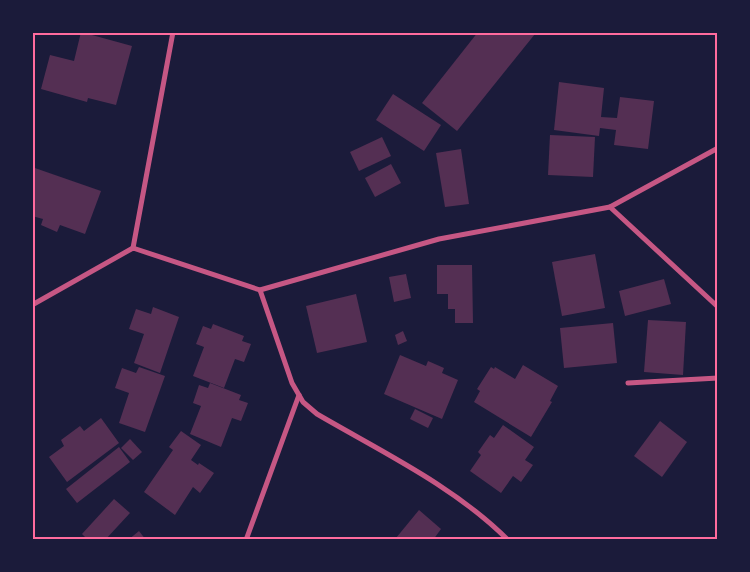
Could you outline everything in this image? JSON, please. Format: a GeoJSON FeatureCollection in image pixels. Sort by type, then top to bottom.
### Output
{"type":"FeatureCollection","features":[{"type":"Feature","properties":{"kind":"street"},"geometry":{"type":"LineString","coordinates":[[133,248],[174,32]]}},
{"type":"Feature","properties":{"kind":"street"},"geometry":{"type":"LineString","coordinates":[[32,305],[133,248],[260,290],[440,239],[610,207],[718,148]]}},
{"type":"Feature","properties":{"kind":"street"},"geometry":{"type":"LineString","coordinates":[[610,207],[718,307]]}},
{"type":"Feature","properties":{"kind":"street"},"geometry":{"type":"LineString","coordinates":[[260,290],[292,383],[303,402],[317,414],[443,487],[492,524],[508,540]]}},
{"type":"Feature","properties":{"kind":"street"},"geometry":{"type":"LineString","coordinates":[[628,383],[718,378]]}},
{"type":"Feature","properties":{"kind":"street"},"geometry":{"type":"LineString","coordinates":[[246,540],[299,395]]}},
{"type":"Feature","properties":{"kind":"building"},"geometry":{"type":"Polygon","coordinates":[[[81,32],[132,46],[116,105],[88,98],[87,102],[41,89],[50,55],[74,61],[81,32]]]}},
{"type":"Feature","properties":{"kind":"building"},"geometry":{"type":"Polygon","coordinates":[[[225,32],[241,32],[241,35],[225,34],[225,32]]]}},
{"type":"Feature","properties":{"kind":"building"},"geometry":{"type":"Polygon","coordinates":[[[478,32],[534,32],[535,34],[457,131],[422,103],[478,32]]]}},
{"type":"Feature","properties":{"kind":"building"},"geometry":{"type":"Polygon","coordinates":[[[559,82],[604,88],[601,117],[617,118],[620,97],[654,101],[648,149],[614,145],[616,130],[600,128],[599,136],[554,130],[559,82]]]}},
{"type":"Feature","properties":{"kind":"building"},"geometry":{"type":"Polygon","coordinates":[[[393,94],[441,125],[424,151],[376,120],[393,94]]]}},
{"type":"Feature","properties":{"kind":"building"},"geometry":{"type":"Polygon","coordinates":[[[550,135],[595,137],[593,177],[548,175],[550,135]]]}},
{"type":"Feature","properties":{"kind":"building"},"geometry":{"type":"Polygon","coordinates":[[[382,137],[391,156],[359,171],[350,152],[382,137]]]}},
{"type":"Feature","properties":{"kind":"building"},"geometry":{"type":"Polygon","coordinates":[[[461,149],[469,204],[445,207],[436,153],[461,149]]]}},
{"type":"Feature","properties":{"kind":"building"},"geometry":{"type":"Polygon","coordinates":[[[391,164],[401,183],[375,197],[365,178],[391,164]]]}},
{"type":"Feature","properties":{"kind":"building"},"geometry":{"type":"Polygon","coordinates":[[[32,167],[101,191],[85,234],[60,225],[57,232],[41,225],[43,219],[32,216],[32,167]]]}},
{"type":"Feature","properties":{"kind":"building"},"geometry":{"type":"Polygon","coordinates":[[[595,254],[605,308],[562,316],[552,262],[595,254]]]}},
{"type":"Feature","properties":{"kind":"building"},"geometry":{"type":"Polygon","coordinates":[[[437,265],[472,265],[473,323],[455,323],[455,309],[448,309],[448,294],[437,294],[437,265]]]}},
{"type":"Feature","properties":{"kind":"building"},"geometry":{"type":"Polygon","coordinates":[[[406,274],[411,298],[394,302],[389,277],[406,274]]]}},
{"type":"Feature","properties":{"kind":"building"},"geometry":{"type":"Polygon","coordinates":[[[664,279],[671,304],[625,316],[619,291],[664,279]]]}},
{"type":"Feature","properties":{"kind":"building"},"geometry":{"type":"Polygon","coordinates":[[[356,294],[367,342],[317,353],[306,306],[356,294]]]}},
{"type":"Feature","properties":{"kind":"building"},"geometry":{"type":"Polygon","coordinates":[[[153,307],[179,317],[160,373],[134,363],[144,334],[129,329],[136,309],[151,314],[153,307]]]}},
{"type":"Feature","properties":{"kind":"building"},"geometry":{"type":"Polygon","coordinates":[[[648,320],[686,322],[683,375],[644,372],[648,320]]]}},
{"type":"Feature","properties":{"kind":"building"},"geometry":{"type":"Polygon","coordinates":[[[613,323],[617,363],[564,368],[560,328],[613,323]]]}},
{"type":"Feature","properties":{"kind":"building"},"geometry":{"type":"Polygon","coordinates":[[[213,324],[244,336],[242,341],[251,344],[244,362],[235,359],[224,388],[193,376],[204,347],[196,344],[203,326],[211,329],[213,324]]]}},
{"type":"Feature","properties":{"kind":"building"},"geometry":{"type":"Polygon","coordinates":[[[403,331],[407,341],[398,345],[395,335],[403,331]]]}},
{"type":"Feature","properties":{"kind":"building"},"geometry":{"type":"Polygon","coordinates":[[[400,355],[426,366],[428,361],[444,368],[442,373],[458,380],[442,419],[384,394],[400,355]]]}},
{"type":"Feature","properties":{"kind":"building"},"geometry":{"type":"Polygon","coordinates":[[[523,365],[558,386],[550,401],[552,402],[531,437],[474,402],[480,391],[477,389],[491,367],[494,369],[495,367],[515,379],[523,365]]]}},
{"type":"Feature","properties":{"kind":"building"},"geometry":{"type":"Polygon","coordinates":[[[139,367],[165,376],[145,432],[119,423],[129,393],[115,388],[122,368],[136,373],[139,367]]]}},
{"type":"Feature","properties":{"kind":"building"},"geometry":{"type":"Polygon","coordinates":[[[210,383],[241,395],[239,400],[248,403],[241,421],[232,418],[221,447],[190,434],[201,406],[193,403],[199,385],[208,388],[210,383]]]}},
{"type":"Feature","properties":{"kind":"building"},"geometry":{"type":"Polygon","coordinates":[[[415,409],[433,418],[428,428],[410,419],[415,409]]]}},
{"type":"Feature","properties":{"kind":"building"},"geometry":{"type":"Polygon","coordinates":[[[101,418],[119,443],[67,482],[49,457],[64,446],[61,440],[80,426],[84,431],[101,418]]]}},
{"type":"Feature","properties":{"kind":"building"},"geometry":{"type":"Polygon","coordinates":[[[660,421],[687,442],[662,477],[634,456],[660,421]]]}},
{"type":"Feature","properties":{"kind":"building"},"geometry":{"type":"Polygon","coordinates":[[[503,425],[534,447],[525,460],[533,465],[521,482],[513,476],[501,493],[470,471],[481,455],[478,452],[490,435],[494,438],[503,425]]]}},
{"type":"Feature","properties":{"kind":"building"},"geometry":{"type":"Polygon","coordinates":[[[181,431],[201,445],[191,460],[214,473],[200,493],[193,487],[175,515],[144,492],[173,450],[169,447],[181,431]]]}},
{"type":"Feature","properties":{"kind":"building"},"geometry":{"type":"Polygon","coordinates":[[[130,439],[142,452],[133,460],[121,448],[130,439]]]}},
{"type":"Feature","properties":{"kind":"building"},"geometry":{"type":"Polygon","coordinates":[[[119,447],[130,462],[77,503],[66,489],[119,447]]]}},
{"type":"Feature","properties":{"kind":"building"},"geometry":{"type":"Polygon","coordinates":[[[114,499],[130,513],[105,540],[88,540],[82,534],[114,499]]]}},
{"type":"Feature","properties":{"kind":"building"},"geometry":{"type":"Polygon","coordinates":[[[419,510],[441,529],[433,540],[397,540],[396,538],[419,510]]]}},
{"type":"Feature","properties":{"kind":"building"},"geometry":{"type":"Polygon","coordinates":[[[139,531],[146,540],[128,540],[139,531]]]}}]}
